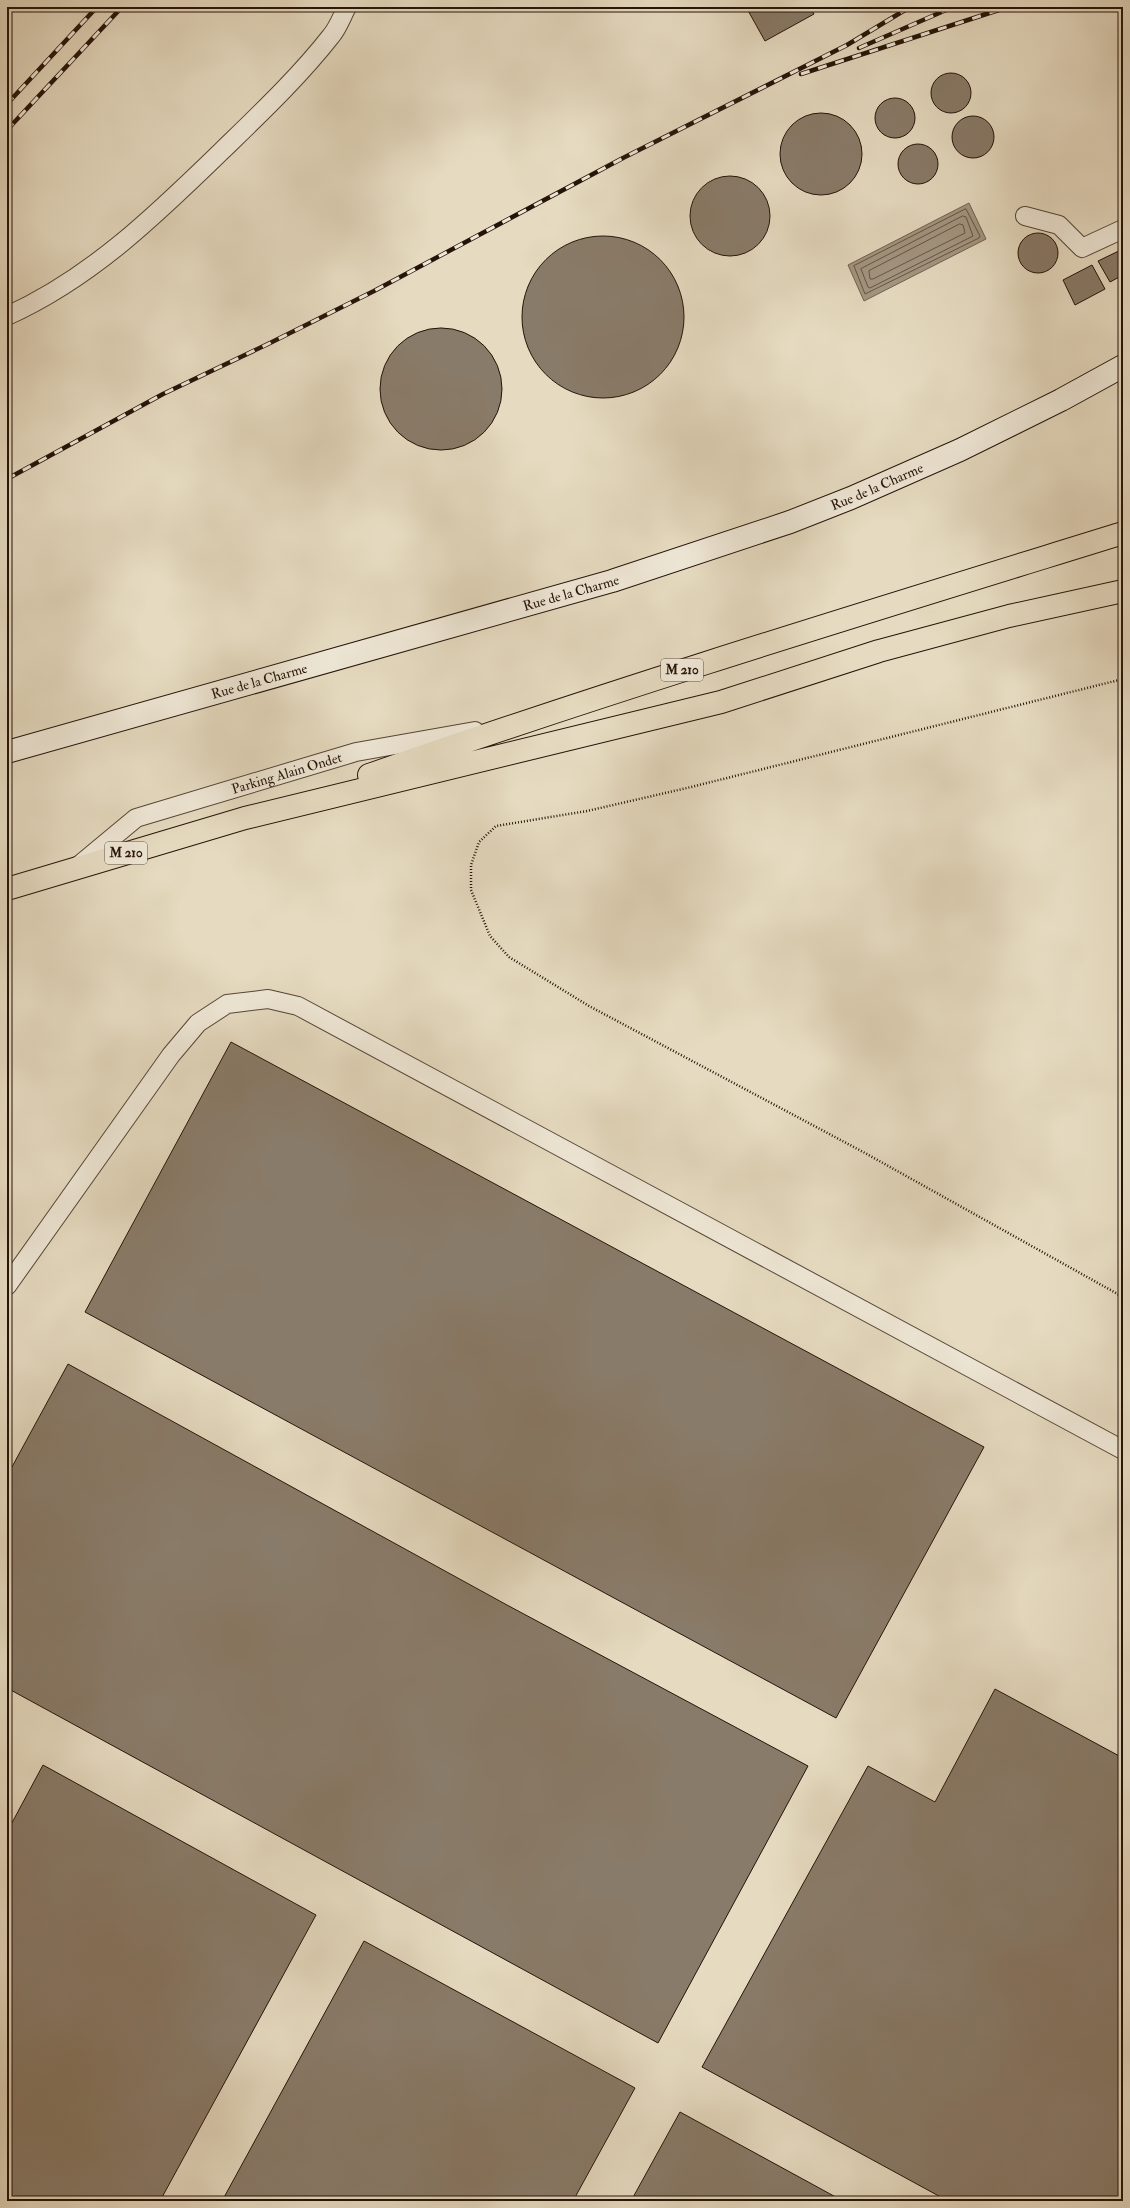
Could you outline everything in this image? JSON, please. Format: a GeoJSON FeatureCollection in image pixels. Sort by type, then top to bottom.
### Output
{"type":"FeatureCollection","features":[{"type":"Feature","properties":{"kind":"main road","name":"M 210"},"geometry":{"type":"LineString","coordinates":[[245,818],[515,724],[680,670],[1123,533]]}},
{"type":"Feature","properties":{"kind":"main road","name":"M 210"},"geometry":{"type":"LineString","coordinates":[[7,889],[245,818],[721,702],[879,651],[1009,616],[1123,591]]}},
{"type":"Feature","properties":{"kind":"street","name":"Rue de la Charme"},"geometry":{"type":"LineString","coordinates":[[7,752],[612,581],[790,522],[851,498],[960,450],[1120,369]]}},
{"type":"Feature","properties":{"kind":"lane"},"geometry":{"type":"LineString","coordinates":[[7,316],[58,290],[97,264],[141,228],[275,98],[332,35],[347,7]]}},
{"type":"Feature","properties":{"kind":"lane"},"geometry":{"type":"LineString","coordinates":[[1025,216],[1059,225],[1082,248],[1123,229]]}},
{"type":"Feature","properties":{"kind":"lane","name":"Parking Alain Ondet"},"geometry":{"type":"LineString","coordinates":[[78,867],[136,818],[356,752],[515,724]]}},
{"type":"Feature","properties":{"kind":"lane"},"geometry":{"type":"LineString","coordinates":[[7,1286],[170,1055],[198,1023],[227,1004],[268,999],[298,1006],[1123,1450]]}},
{"type":"Feature","properties":{"kind":"path"},"geometry":{"type":"LineString","coordinates":[[1123,679],[687,788],[587,811],[496,826],[479,842],[471,865],[471,890],[490,936],[509,957],[589,1006],[865,1153],[1123,1298]]}},
{"type":"Feature","properties":{"kind":"water"},"geometry":{"type":"Polygon","coordinates":[[[969,203],[986,239],[864,301],[848,265],[969,203]]]}},
{"type":"Feature","properties":{"kind":"building"},"geometry":{"type":"Polygon","coordinates":[[[746,7],[810,7],[814,14],[765,41],[746,7]]]}},
{"type":"Feature","properties":{"kind":"building"},"geometry":{"type":"Polygon","coordinates":[[[955,73],[962,76],[968,82],[971,93],[970,101],[962,110],[955,113],[947,113],[940,110],[932,101],[931,89],[934,82],[943,74],[955,73]]]}},
{"type":"Feature","properties":{"kind":"building"},"geometry":{"type":"Polygon","coordinates":[[[899,98],[906,101],[912,107],[915,118],[914,126],[906,135],[899,138],[891,138],[884,135],[876,126],[875,114],[878,107],[887,99],[899,98]]]}},
{"type":"Feature","properties":{"kind":"building"},"geometry":{"type":"Polygon","coordinates":[[[821,113],[837,116],[850,125],[859,138],[862,154],[859,170],[850,183],[837,192],[821,195],[805,192],[792,183],[783,170],[780,154],[783,138],[792,125],[805,116],[821,113]]]}},
{"type":"Feature","properties":{"kind":"building"},"geometry":{"type":"Polygon","coordinates":[[[969,116],[977,116],[985,119],[991,125],[994,137],[991,149],[985,155],[977,158],[969,158],[961,155],[955,149],[952,141],[952,133],[955,125],[961,119],[969,116]]]}},
{"type":"Feature","properties":{"kind":"building"},"geometry":{"type":"Polygon","coordinates":[[[922,144],[929,147],[935,153],[938,164],[937,172],[929,181],[922,184],[914,184],[907,181],[899,172],[898,160],[901,153],[910,145],[922,144]]]}},
{"type":"Feature","properties":{"kind":"building"},"geometry":{"type":"Polygon","coordinates":[[[722,176],[738,176],[759,187],[770,208],[770,224],[759,245],[738,256],[722,256],[708,250],[701,245],[696,238],[690,224],[690,208],[696,194],[701,187],[708,182],[722,176]]]}},
{"type":"Feature","properties":{"kind":"building"},"geometry":{"type":"Polygon","coordinates":[[[1042,233],[1049,236],[1055,242],[1058,253],[1057,261],[1049,270],[1042,273],[1034,273],[1027,270],[1019,261],[1018,249],[1021,242],[1030,234],[1042,233]]]}},
{"type":"Feature","properties":{"kind":"building"},"geometry":{"type":"Polygon","coordinates":[[[603,236],[634,242],[648,250],[660,260],[670,272],[678,286],[684,317],[678,348],[670,362],[660,374],[648,384],[634,392],[603,398],[572,392],[558,384],[546,374],[536,362],[528,348],[522,317],[528,286],[536,272],[546,260],[558,250],[572,242],[603,236]]]}},
{"type":"Feature","properties":{"kind":"building"},"geometry":{"type":"Polygon","coordinates":[[[1123,249],[1123,275],[1110,282],[1098,261],[1123,249]]]}},
{"type":"Feature","properties":{"kind":"building"},"geometry":{"type":"Polygon","coordinates":[[[1092,265],[1105,289],[1075,305],[1063,280],[1092,265]]]}},
{"type":"Feature","properties":{"kind":"building"},"geometry":{"type":"Polygon","coordinates":[[[441,328],[453,329],[464,333],[475,338],[484,346],[492,355],[497,366],[501,377],[501,401],[497,412],[492,423],[484,432],[475,440],[464,445],[453,449],[441,450],[429,449],[418,445],[407,440],[398,432],[390,423],[385,412],[381,401],[380,389],[381,377],[385,366],[390,355],[398,346],[407,338],[418,333],[429,329],[441,328]]]}},
{"type":"Feature","properties":{"kind":"building"},"geometry":{"type":"Polygon","coordinates":[[[231,1042],[984,1447],[836,1718],[85,1312],[231,1042]]]}},
{"type":"Feature","properties":{"kind":"building"},"geometry":{"type":"Polygon","coordinates":[[[68,1364],[507,1605],[808,1766],[658,2043],[7,1688],[7,1476],[68,1364]]]}},
{"type":"Feature","properties":{"kind":"building"},"geometry":{"type":"Polygon","coordinates":[[[995,1689],[1123,1758],[1123,2201],[948,2201],[702,2067],[868,1766],[935,1802],[995,1689]]]}},
{"type":"Feature","properties":{"kind":"building"},"geometry":{"type":"Polygon","coordinates":[[[43,1765],[316,1915],[160,2201],[7,2201],[7,1832],[43,1765]]]}},
{"type":"Feature","properties":{"kind":"building"},"geometry":{"type":"Polygon","coordinates":[[[364,1941],[635,2088],[573,2201],[222,2201],[364,1941]]]}},
{"type":"Feature","properties":{"kind":"building"},"geometry":{"type":"Polygon","coordinates":[[[680,2112],[843,2201],[631,2201],[680,2112]]]}},
{"type":"Feature","properties":{"kind":"railway"},"geometry":{"type":"LineString","coordinates":[[7,104],[97,7]]}},
{"type":"Feature","properties":{"kind":"railway"},"geometry":{"type":"LineString","coordinates":[[7,130],[122,7]]}},
{"type":"Feature","properties":{"kind":"railway"},"geometry":{"type":"LineString","coordinates":[[7,479],[163,394],[374,291],[623,158],[847,45],[910,7]]}},
{"type":"Feature","properties":{"kind":"railway"},"geometry":{"type":"LineString","coordinates":[[859,48],[953,7]]}},
{"type":"Feature","properties":{"kind":"railway"},"geometry":{"type":"LineString","coordinates":[[801,74],[1008,7]]}}]}
